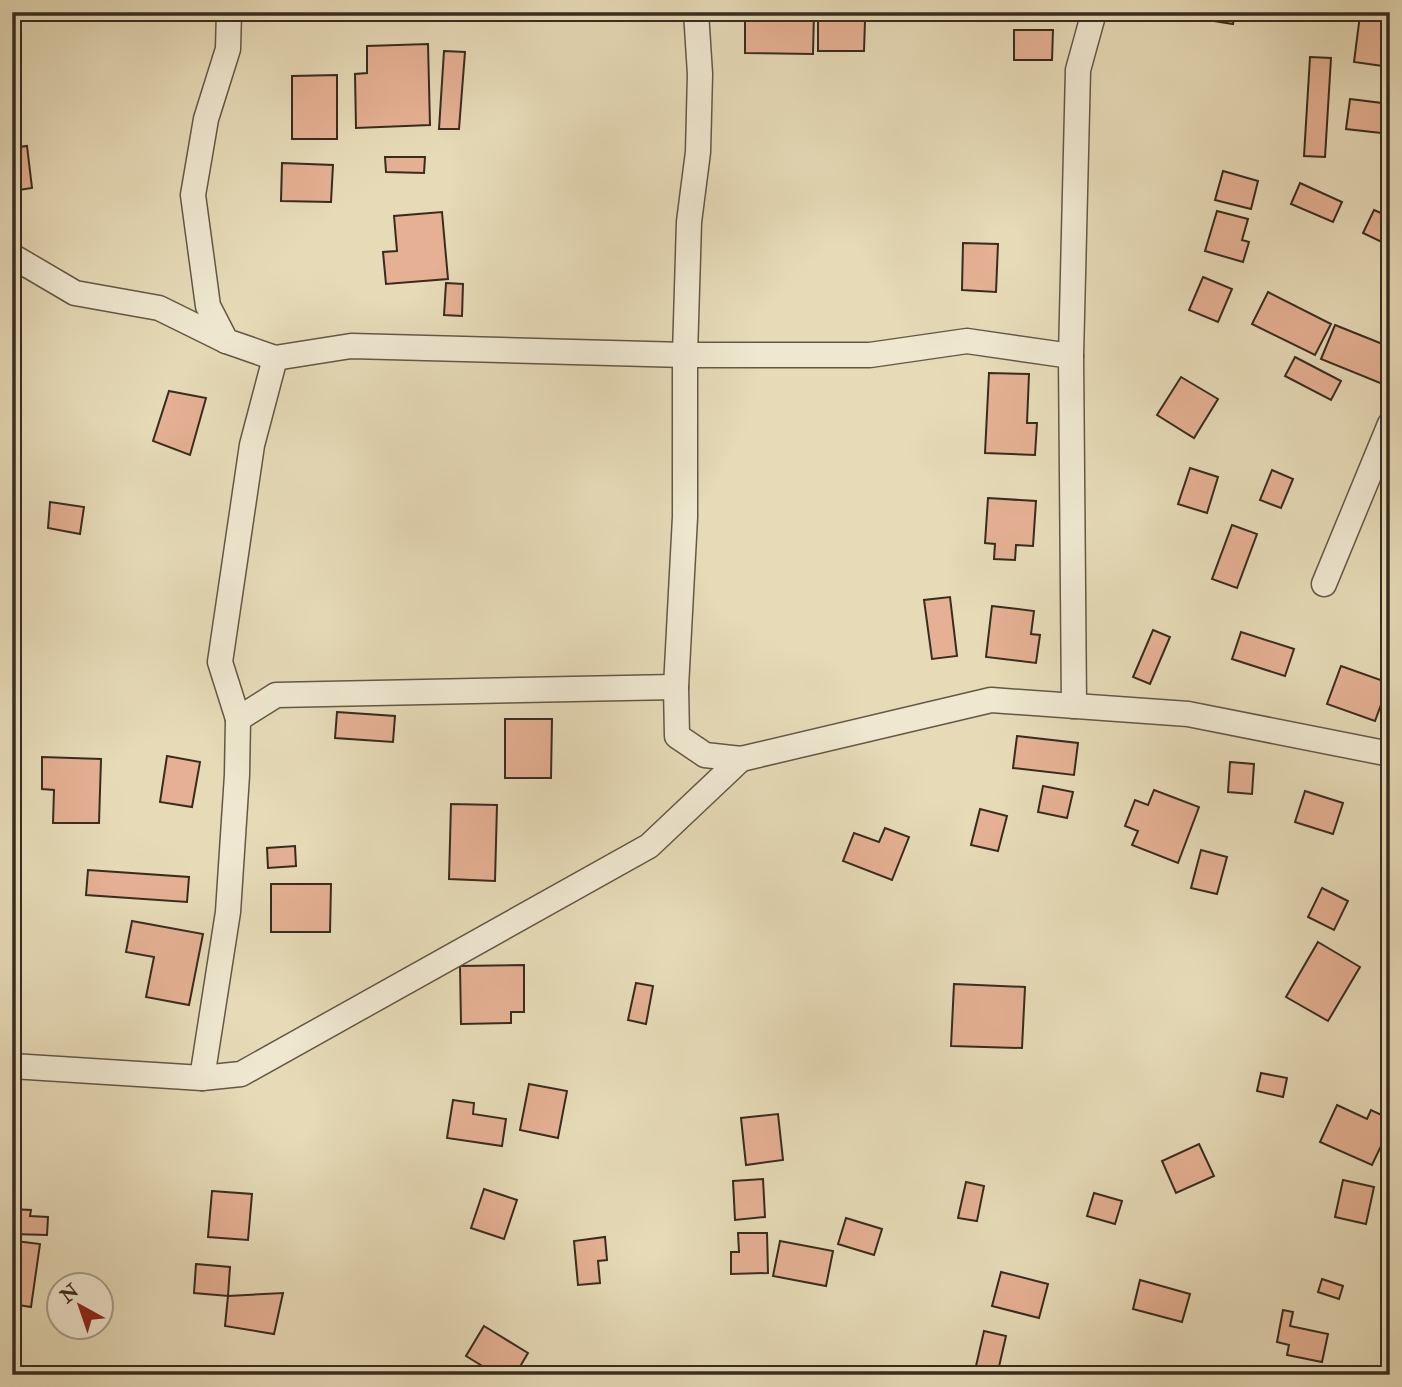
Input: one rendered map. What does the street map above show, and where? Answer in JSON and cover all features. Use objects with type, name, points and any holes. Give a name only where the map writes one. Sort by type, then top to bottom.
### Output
[{"type":"street","points":[[226,341],[208,306],[192,195],[205,119],[228,49],[229,12]]},
{"type":"street","points":[[696,12],[700,74],[698,152],[689,222],[685,355],[685,517],[676,687],[677,736],[705,755],[741,759],[991,700],[1188,714],[1390,754]]},
{"type":"street","points":[[1074,706],[1071,356],[1078,70],[1094,12]]},
{"type":"street","points":[[12,256],[75,293],[159,309],[226,341],[275,358],[351,346],[685,355],[870,355],[967,341],[1071,356]]},
{"type":"street","points":[[202,1078],[228,912],[237,775],[238,719],[220,662],[252,445],[275,358]]},
{"type":"street","points":[[1324,584],[1390,424]]},
{"type":"street","points":[[238,719],[276,695],[676,687]]},
{"type":"street","points":[[12,1066],[202,1078],[241,1074],[649,846],[741,759]]},
{"type":"building","points":[[745,12],[814,12],[813,54],[745,53]]},
{"type":"building","points":[[1176,12],[1235,12],[1233,24],[1176,15]]},
{"type":"building","points":[[1360,15],[1390,18],[1390,67],[1354,62]]},
{"type":"building","points":[[818,20],[865,21],[864,51],[818,51]]},
{"type":"building","points":[[1014,30],[1053,30],[1052,60],[1014,60]]},
{"type":"building","points":[[428,44],[430,125],[356,128],[355,74],[367,73],[367,46]]},
{"type":"building","points":[[444,51],[465,52],[459,129],[439,129]]},
{"type":"building","points":[[1310,57],[1331,58],[1325,157],[1304,156]]},
{"type":"building","points":[[337,75],[337,139],[292,139],[292,76]]},
{"type":"building","points":[[1350,99],[1390,104],[1390,134],[1346,129]]},
{"type":"building","points":[[27,146],[32,188],[12,191],[12,148]]},
{"type":"building","points":[[385,157],[425,157],[424,173],[386,172]]},
{"type":"building","points":[[282,163],[333,165],[331,202],[281,201]]},
{"type":"building","points":[[1223,171],[1258,181],[1251,209],[1215,200]]},
{"type":"building","points":[[1300,183],[1342,202],[1333,222],[1291,204]]},
{"type":"building","points":[[1374,210],[1390,217],[1390,246],[1363,233]]},
{"type":"building","points":[[1217,211],[1248,219],[1242,240],[1249,242],[1243,262],[1205,251]]},
{"type":"building","points":[[442,212],[448,279],[386,284],[383,252],[397,251],[394,216]]},
{"type":"building","points":[[963,243],[998,244],[996,292],[962,290]]},
{"type":"building","points":[[1203,277],[1232,289],[1218,322],[1189,310]]},
{"type":"building","points":[[446,283],[463,284],[462,316],[444,315]]},
{"type":"building","points":[[1268,292],[1331,324],[1315,355],[1252,324]]},
{"type":"building","points":[[1335,325],[1390,347],[1390,374],[1385,385],[1321,359]]},
{"type":"building","points":[[1295,357],[1341,381],[1331,400],[1285,376]]},
{"type":"building","points":[[989,373],[1029,374],[1027,423],[1037,423],[1035,455],[985,453]]},
{"type":"building","points":[[1181,377],[1218,399],[1194,438],[1157,415]]},
{"type":"building","points":[[169,391],[206,398],[190,455],[153,441]]},
{"type":"building","points":[[1190,468],[1218,477],[1207,513],[1178,504]]},
{"type":"building","points":[[1272,470],[1293,479],[1281,508],[1260,500]]},
{"type":"building","points":[[988,498],[1036,501],[1033,546],[1016,545],[1015,560],[994,559],[995,544],[985,543]]},
{"type":"building","points":[[50,502],[84,507],[80,534],[48,528]]},
{"type":"building","points":[[1232,525],[1257,534],[1237,588],[1212,579]]},
{"type":"building","points":[[950,597],[957,656],[932,659],[924,600]]},
{"type":"building","points":[[992,606],[1034,611],[1031,634],[1040,635],[1036,663],[986,657]]},
{"type":"building","points":[[1153,630],[1170,637],[1150,684],[1133,677]]},
{"type":"building","points":[[1241,632],[1294,649],[1285,676],[1232,659]]},
{"type":"building","points":[[1341,666],[1389,683],[1375,721],[1327,704]]},
{"type":"building","points":[[337,712],[395,716],[393,742],[335,738]]},
{"type":"building","points":[[505,719],[552,719],[551,778],[505,778]]},
{"type":"building","points":[[1017,736],[1078,743],[1074,775],[1013,768]]},
{"type":"building","points":[[167,756],[200,762],[192,807],[160,802]]},
{"type":"building","points":[[42,757],[101,759],[99,823],[53,823],[54,790],[42,789]]},
{"type":"building","points":[[1230,762],[1254,764],[1252,794],[1228,792]]},
{"type":"building","points":[[1043,786],[1073,792],[1067,818],[1038,812]]},
{"type":"building","points":[[1154,790],[1199,807],[1178,863],[1132,845],[1138,831],[1125,826],[1135,800],[1148,805]]},
{"type":"building","points":[[1305,791],[1343,803],[1333,834],[1295,822]]},
{"type":"building","points":[[451,804],[497,805],[495,881],[449,879]]},
{"type":"building","points":[[980,809],[1007,816],[998,851],[971,845]]},
{"type":"building","points":[[885,828],[909,837],[892,880],[843,861],[854,833],[879,842]]},
{"type":"building","points":[[295,846],[296,866],[268,868],[267,848]]},
{"type":"building","points":[[1201,850],[1227,857],[1217,894],[1191,888]]},
{"type":"building","points":[[88,870],[189,877],[187,902],[86,895]]},
{"type":"building","points":[[271,884],[331,884],[330,932],[271,932]]},
{"type":"building","points":[[1322,888],[1348,901],[1334,930],[1308,917]]},
{"type":"building","points":[[132,921],[203,934],[189,1005],[146,997],[154,957],[126,952]]},
{"type":"building","points":[[1318,942],[1360,967],[1328,1021],[1286,997]]},
{"type":"building","points":[[524,965],[524,1012],[511,1012],[511,1023],[461,1024],[460,966]]},
{"type":"building","points":[[636,983],[653,986],[646,1024],[628,1020]]},
{"type":"building","points":[[954,984],[1025,987],[1022,1048],[951,1046]]},
{"type":"building","points":[[1261,1073],[1287,1078],[1283,1097],[1257,1091]]},
{"type":"building","points":[[529,1084],[567,1091],[558,1138],[520,1130]]},
{"type":"building","points":[[453,1100],[474,1103],[473,1114],[506,1119],[502,1146],[447,1138]]},
{"type":"building","points":[[1337,1105],[1367,1119],[1371,1110],[1390,1119],[1390,1127],[1372,1165],[1320,1142]]},
{"type":"building","points":[[778,1114],[783,1160],[746,1165],[741,1118]]},
{"type":"building","points":[[1199,1144],[1214,1176],[1176,1193],[1162,1161]]},
{"type":"building","points":[[763,1179],[765,1217],[735,1220],[733,1181]]},
{"type":"building","points":[[1343,1180],[1374,1187],[1366,1224],[1335,1217]]},
{"type":"building","points":[[966,1182],[984,1186],[977,1221],[958,1218]]},
{"type":"building","points":[[484,1189],[517,1200],[504,1239],[471,1228]]},
{"type":"building","points":[[212,1191],[252,1194],[248,1240],[208,1237]]},
{"type":"building","points":[[1094,1193],[1122,1201],[1115,1224],[1087,1216]]},
{"type":"building","points":[[12,1209],[31,1210],[30,1216],[48,1217],[47,1235],[12,1234]]},
{"type":"building","points":[[846,1218],[882,1229],[874,1255],[838,1244]]},
{"type":"building","points":[[738,1233],[767,1233],[768,1273],[731,1274],[731,1252],[739,1252]]},
{"type":"building","points":[[605,1237],[607,1260],[598,1261],[600,1283],[578,1285],[574,1241]]},
{"type":"building","points":[[16,1241],[40,1244],[31,1307],[12,1304],[12,1268]]},
{"type":"building","points":[[780,1241],[833,1251],[826,1286],[773,1276]]},
{"type":"building","points":[[196,1264],[230,1267],[228,1296],[194,1293]]},
{"type":"building","points":[[1001,1272],[1048,1284],[1039,1318],[992,1306]]},
{"type":"building","points":[[1322,1279],[1343,1286],[1339,1299],[1318,1292]]},
{"type":"building","points":[[1140,1280],[1190,1294],[1182,1322],[1133,1309]]},
{"type":"building","points":[[283,1293],[274,1334],[225,1326],[228,1296]]},
{"type":"building","points":[[1283,1310],[1293,1312],[1290,1326],[1328,1334],[1322,1362],[1287,1355],[1289,1345],[1277,1342]]},
{"type":"building","points":[[484,1326],[528,1353],[515,1375],[497,1375],[466,1356]]},
{"type":"building","points":[[984,1331],[1006,1336],[998,1371],[976,1366]]},
{"type":"building","points":[[1308,1368],[1331,1372],[1331,1375],[1307,1375]]}]
